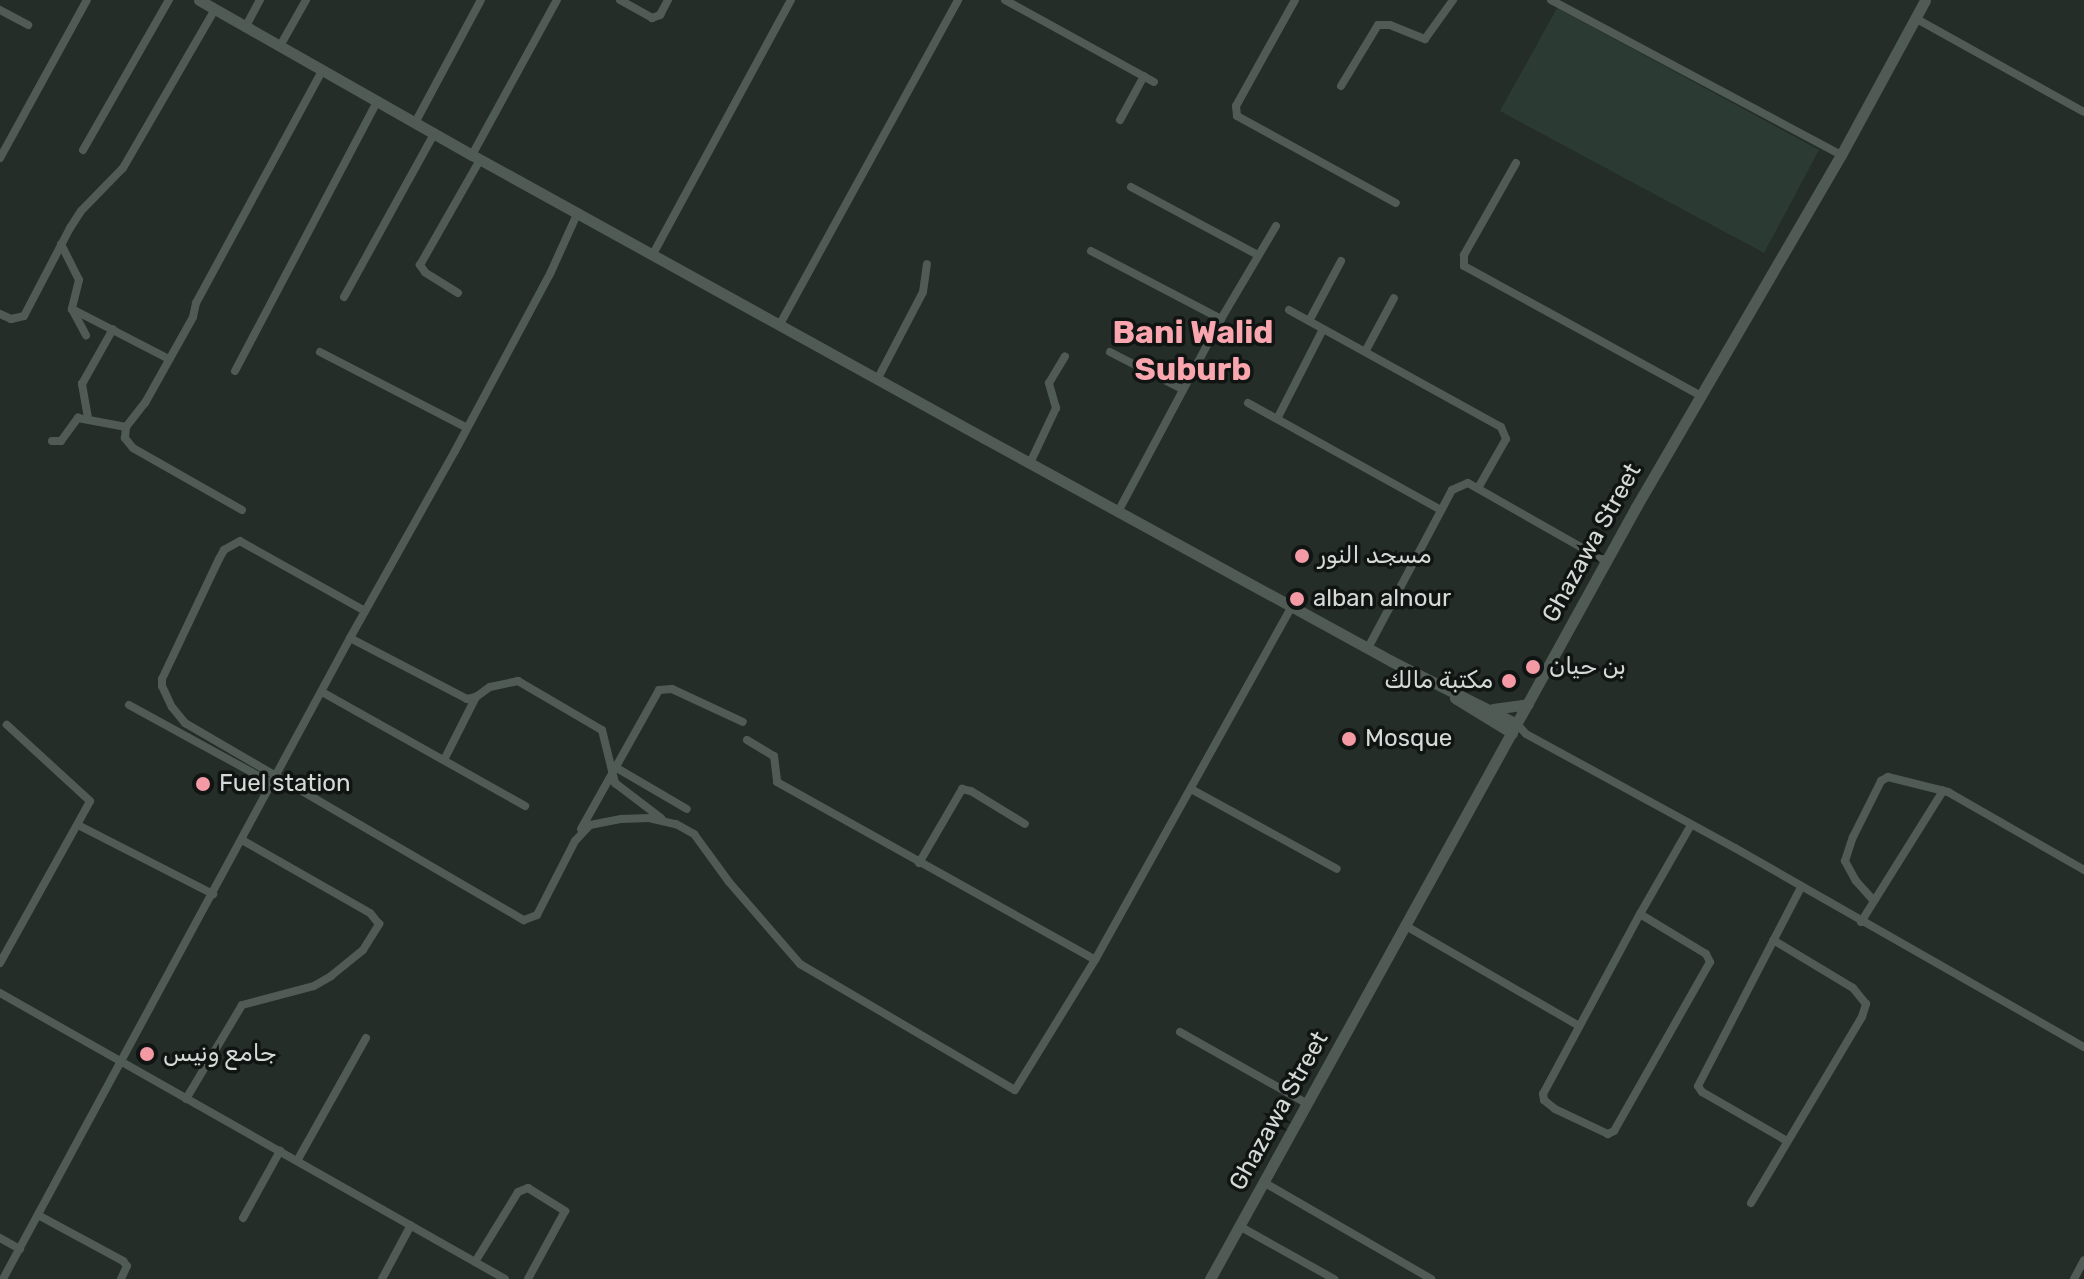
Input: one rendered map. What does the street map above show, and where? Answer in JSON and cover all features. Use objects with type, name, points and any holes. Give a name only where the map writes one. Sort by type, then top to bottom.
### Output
[{"type":"main road","name":"Ghazawa Street","points":[[1210,1279],[1607,562],[1841,155],[1925,0]]},
{"type":"main road","points":[[202,1],[476,158],[1514,729]]},
{"type":"main road","points":[[1489,714],[1528,704]]},
{"type":"main road","points":[[1489,714],[1504,747]]},
{"type":"street","points":[[0,158],[87,0]]},
{"type":"street","points":[[83,150],[169,0]]},
{"type":"street","points":[[246,26],[260,0]]},
{"type":"street","points":[[280,46],[306,0]]},
{"type":"street","points":[[416,121],[481,0]]},
{"type":"street","points":[[458,293],[425,272],[420,265],[557,0]]},
{"type":"street","points":[[620,0],[652,18],[660,15],[668,0]]},
{"type":"street","points":[[653,254],[791,0]]},
{"type":"street","points":[[780,324],[958,0]]},
{"type":"street","points":[[1005,0],[1154,82]]},
{"type":"street","points":[[1295,0],[1236,106],[1237,116],[1396,203]]},
{"type":"street","points":[[1341,86],[1378,25],[1390,25],[1425,39],[1453,0]]},
{"type":"street","points":[[1551,0],[1841,155]]},
{"type":"street","points":[[0,314],[18,320],[24,316],[81,211],[123,168],[215,9]]},
{"type":"street","points":[[0,10],[28,25]]},
{"type":"street","points":[[1915,18],[2084,112]]},
{"type":"street","points":[[242,510],[133,448],[125,438],[126,427],[145,403],[323,69]]},
{"type":"street","points":[[1120,120],[1144,76]]},
{"type":"street","points":[[235,371],[378,100]]},
{"type":"street","points":[[344,297],[435,132]]},
{"type":"street","points":[[1516,163],[1464,255],[1464,266],[1701,396]]},
{"type":"street","points":[[1131,187],[1258,255]]},
{"type":"street","points":[[3,1279],[550,274],[578,212]]},
{"type":"street","points":[[1119,510],[1182,389],[1276,226]]},
{"type":"street","points":[[61,244],[79,280],[72,309],[86,335]]},
{"type":"street","points":[[1091,251],[1221,319]]},
{"type":"street","points":[[1309,321],[1341,261]]},
{"type":"street","points":[[878,378],[923,292],[927,264]]},
{"type":"street","points":[[1365,352],[1394,298]]},
{"type":"street","points":[[72,309],[169,359]]},
{"type":"street","points":[[1289,310],[1501,427],[1506,439],[1478,488]]},
{"type":"street","points":[[88,418],[82,384],[113,329]]},
{"type":"street","points":[[1277,419],[1323,329]]},
{"type":"street","points":[[320,352],[467,428]]},
{"type":"street","points":[[1110,352],[1182,389]]},
{"type":"street","points":[[1030,463],[1056,408],[1049,383],[1065,356]]},
{"type":"street","points":[[1248,403],[1441,510]]},
{"type":"street","points":[[52,441],[61,441],[78,418],[126,427]]},
{"type":"street","points":[[1368,648],[1452,490],[1468,483],[1607,562]]},
{"type":"street","points":[[275,781],[185,723],[172,707],[162,686],[162,679],[219,559],[224,550],[240,541],[365,611]]},
{"type":"street","points":[[350,638],[467,699],[490,687],[518,681],[592,723],[607,742],[613,771],[622,790],[665,821],[694,834],[729,882],[800,964],[1008,1088],[1019,1088],[1095,960],[1292,606]]},
{"type":"street","points":[[129,705],[275,781],[524,920],[537,915],[659,690],[672,689],[743,722]]},
{"type":"street","points":[[322,692],[525,806]]},
{"type":"street","points":[[444,760],[476,697]]},
{"type":"street","points":[[0,963],[90,801],[7,725]]},
{"type":"street","points":[[1514,729],[2084,1047]]},
{"type":"street","points":[[747,740],[774,756],[777,782],[1095,960]]},
{"type":"street","points":[[613,771],[687,809]]},
{"type":"street","points":[[1874,901],[1856,881],[1845,861],[1853,837],[1881,781],[1888,777],[1943,791],[2084,870]]},
{"type":"street","points":[[919,863],[962,789],[971,791],[1025,824]]},
{"type":"street","points":[[1191,789],[1337,869]]},
{"type":"street","points":[[1861,922],[1943,791]]},
{"type":"street","points":[[575,841],[590,825],[601,822],[649,818],[665,821]]},
{"type":"street","points":[[78,825],[213,894]]},
{"type":"street","points":[[1640,914],[1706,954],[1710,962],[1611,1134],[1555,1109],[1544,1100],[1545,1088],[1640,914],[1691,825]]},
{"type":"street","points":[[186,1099],[242,1005],[322,981],[363,950],[379,924],[370,913],[242,840]]},
{"type":"street","points":[[1787,1141],[1702,1092],[1698,1086],[1801,887]]},
{"type":"street","points":[[1406,926],[1579,1026]]},
{"type":"street","points":[[1751,1203],[1862,1017],[1866,1004],[1853,988],[1773,940]]},
{"type":"street","points":[[0,993],[502,1278]]},
{"type":"street","points":[[1180,1032],[1308,1104]]},
{"type":"street","points":[[297,1161],[366,1038]]},
{"type":"street","points":[[243,1218],[280,1151]]},
{"type":"street","points":[[1265,1183],[1431,1279]]},
{"type":"street","points":[[475,1262],[518,1192],[528,1188],[565,1211],[528,1279]]},
{"type":"street","points":[[38,1215],[123,1261],[127,1266],[121,1279]]},
{"type":"street","points":[[382,1279],[411,1225]]},
{"type":"street","points":[[1241,1227],[1334,1279]]},
{"type":"street","points":[[0,1238],[20,1249]]},
{"type":"street","points":[[2074,1279],[2084,1260]]},
{"type":"shaded area","points":[[1557,8],[1819,150],[1764,253],[1500,111]]},
{"type":"place","name":"مسجد النور","points":[[1302,556]]},
{"type":"place","name":"alban alnour","points":[[1297,599]]},
{"type":"place","name":"بن حيان","points":[[1533,667]]},
{"type":"place","name":"مكتبة مالك","points":[[1509,681]]},
{"type":"place","name":"Mosque","points":[[1349,739]]},
{"type":"place","name":"Fuel station","points":[[203,784]]},
{"type":"place","name":"جامع ونيس","points":[[147,1054]]},
{"type":"district","name":"Bani Walid Suburb","points":[[1193,352]]}]
